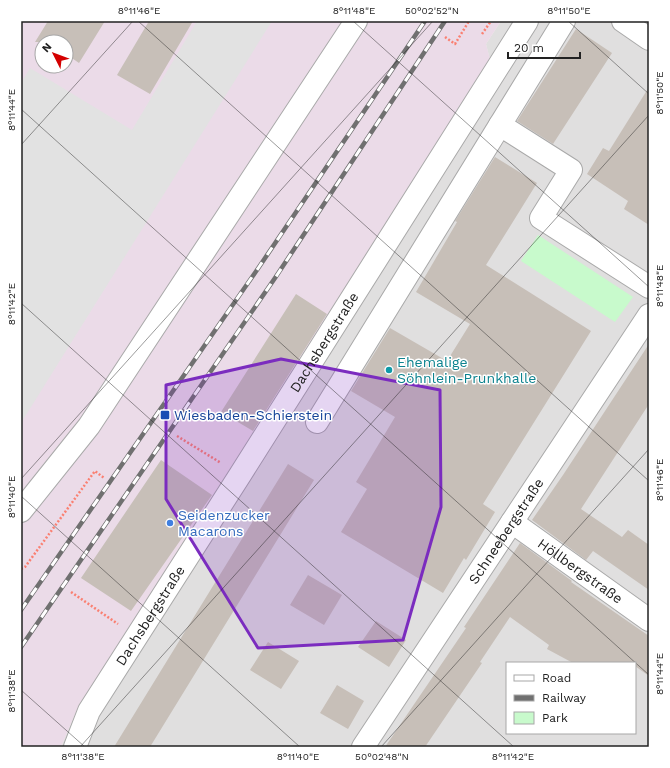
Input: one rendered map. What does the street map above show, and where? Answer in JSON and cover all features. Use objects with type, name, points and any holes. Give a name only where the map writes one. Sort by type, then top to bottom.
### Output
[{"type":"street","points":[[21,511],[89,426],[356,21]]},
{"type":"street","name":"Dachsbergstraße","points":[[75,747],[89,711],[527,21]]},
{"type":"street","points":[[317,422],[564,21]]},
{"type":"street","points":[[623,21],[649,39]]},
{"type":"street","points":[[500,125],[572,170],[541,218],[649,287]]},
{"type":"street","name":"Schneebergstraße","points":[[363,747],[649,315]]},
{"type":"street","name":"Höllbergstraße","points":[[512,522],[649,620]]},
{"type":"path","points":[[445,37],[455,44],[469,21]]},
{"type":"path","points":[[482,34],[491,21]]},
{"type":"path","points":[[177,436],[240,475]]},
{"type":"path","points":[[21,569],[25,567],[95,471],[104,478]]},
{"type":"path","points":[[71,592],[137,636]]},
{"type":"highlighted area","points":[[281,359],[440,390],[441,507],[403,640],[258,648],[166,499],[166,385]]},
{"type":"shaded area","points":[[21,21],[501,21],[486,44],[490,59],[248,448],[79,705],[61,747],[21,747]]},
{"type":"shaded area","points":[[197,21],[272,21],[21,423],[21,83],[30,68],[34,70],[34,74],[40,74],[132,130]]},
{"type":"shaded area","points":[[501,21],[649,21],[649,747],[61,747],[79,705],[248,448],[490,60],[486,44]]},
{"type":"green space","points":[[538,235],[633,297],[615,322],[521,261]]},
{"type":"building","points":[[48,21],[105,21],[79,63],[74,60],[74,34],[40,34]]},
{"type":"building","points":[[149,21],[193,21],[150,94],[117,75]]},
{"type":"building","points":[[576,29],[612,53],[553,144],[517,121]]},
{"type":"building","points":[[649,87],[649,225],[624,209],[628,201],[587,174],[603,148],[609,151]]},
{"type":"building","points":[[495,157],[537,183],[486,265],[591,331],[483,504],[495,512],[466,560],[464,558],[443,593],[341,532],[367,489],[356,482],[395,417],[351,391],[390,328],[447,361],[470,324],[416,292],[457,222],[455,221]]},
{"type":"building","points":[[296,294],[327,314],[253,431],[221,412]]},
{"type":"building","points":[[649,344],[649,404],[581,509],[622,537],[628,530],[649,545],[649,590],[593,551],[586,560],[532,520]]},
{"type":"building","points":[[161,460],[212,495],[131,611],[81,578]]},
{"type":"building","points":[[288,464],[314,480],[150,747],[114,747]]},
{"type":"building","points":[[520,543],[572,581],[571,582],[649,636],[649,676],[636,667],[636,662],[571,662],[547,649],[549,645],[510,617],[480,662],[482,663],[425,747],[385,747],[466,628],[464,627]]},
{"type":"building","points":[[308,575],[342,595],[324,625],[290,605]]},
{"type":"building","points":[[376,621],[406,640],[389,667],[358,647]]},
{"type":"building","points":[[268,642],[299,661],[281,689],[250,670]]},
{"type":"building","points":[[337,685],[364,701],[348,729],[320,713]]},
{"type":"railway","points":[[21,610],[259,267],[425,21]]},
{"type":"railway","points":[[21,647],[275,278],[445,21]]},
{"type":"place","name":"Ehemalige Söhnlein-Prunkhalle","points":[[389,370]]},
{"type":"place","name":"Wiesbaden-Schierstein","points":[[165,415]]},
{"type":"place","name":"Seidenzucker Macarons","points":[[170,523]]}]
